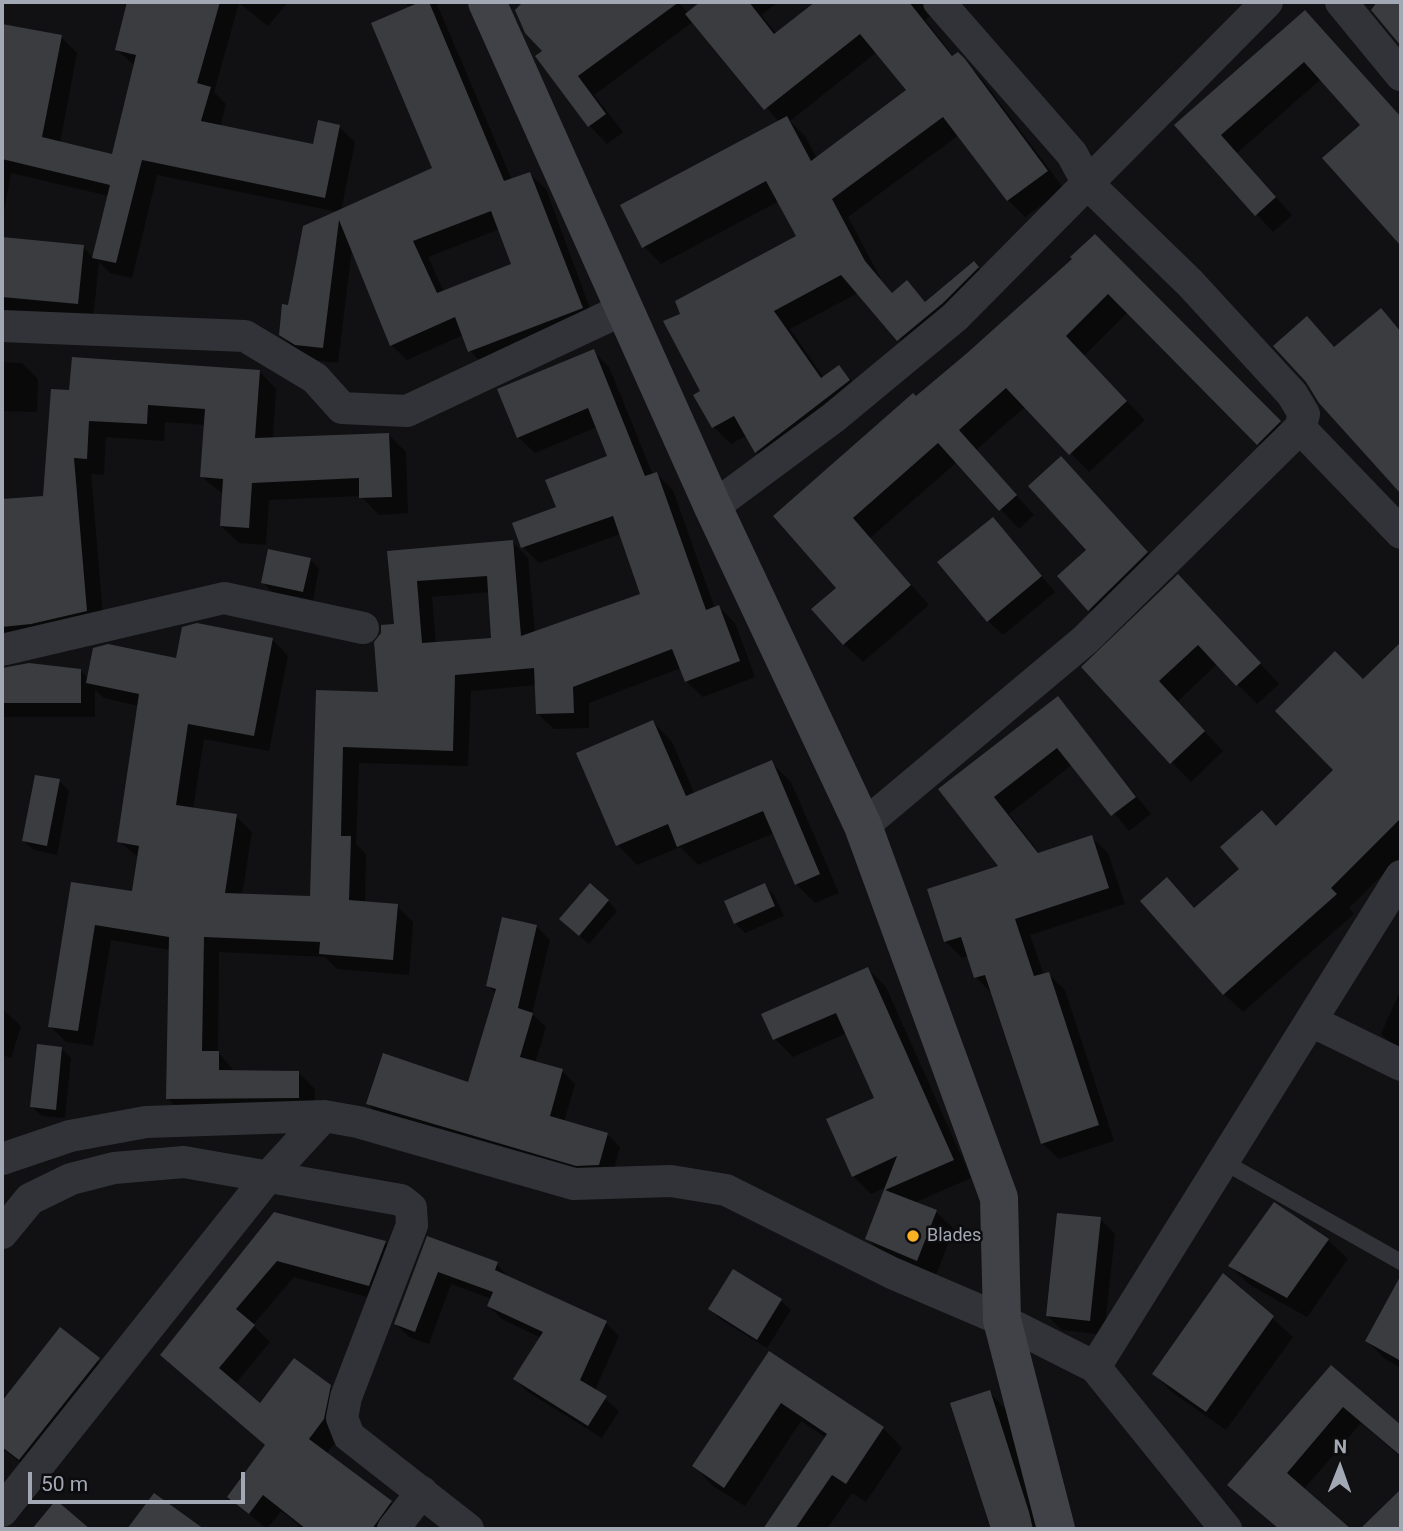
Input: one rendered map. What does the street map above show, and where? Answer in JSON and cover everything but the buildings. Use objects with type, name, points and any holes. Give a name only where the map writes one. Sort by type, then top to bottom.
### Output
[{"type":"street","points":[[487,2],[713,508],[863,827],[999,1198],[1002,1320],[1056,1529]]},
{"type":"street","points":[[863,827],[1084,640],[1300,428],[1304,414],[1292,394],[1190,283],[1088,184],[1072,154],[939,2]]},
{"type":"street","points":[[713,508],[833,418],[955,317],[1267,2]]},
{"type":"street","points":[[1340,2],[1401,75]]},
{"type":"street","points":[[2,326],[245,336],[315,378],[342,408],[407,411],[624,309]]},
{"type":"street","points":[[1300,428],[1401,533]]},
{"type":"street","points":[[2,650],[224,598],[363,628]]},
{"type":"street","points":[[1095,1367],[1401,876]]},
{"type":"street","points":[[1311,1021],[1401,1065]]},
{"type":"street","points":[[2,1511],[267,1178],[324,1116]]},
{"type":"street","points":[[2,1159],[70,1136],[146,1122],[324,1116],[358,1122],[573,1184],[671,1181],[726,1191],[892,1273],[1002,1320],[1095,1367],[1226,1529]]},
{"type":"street","points":[[2,1233],[30,1199],[71,1179],[114,1168],[184,1162],[401,1200],[411,1208],[412,1225],[346,1397],[342,1418],[349,1436],[468,1529]]},
{"type":"street","points":[[393,1529],[422,1492]]},
{"type":"lane","points":[[1224,1162],[1401,1262]]},
{"type":"place","name":"Blades","points":[[913,1236]]}]
